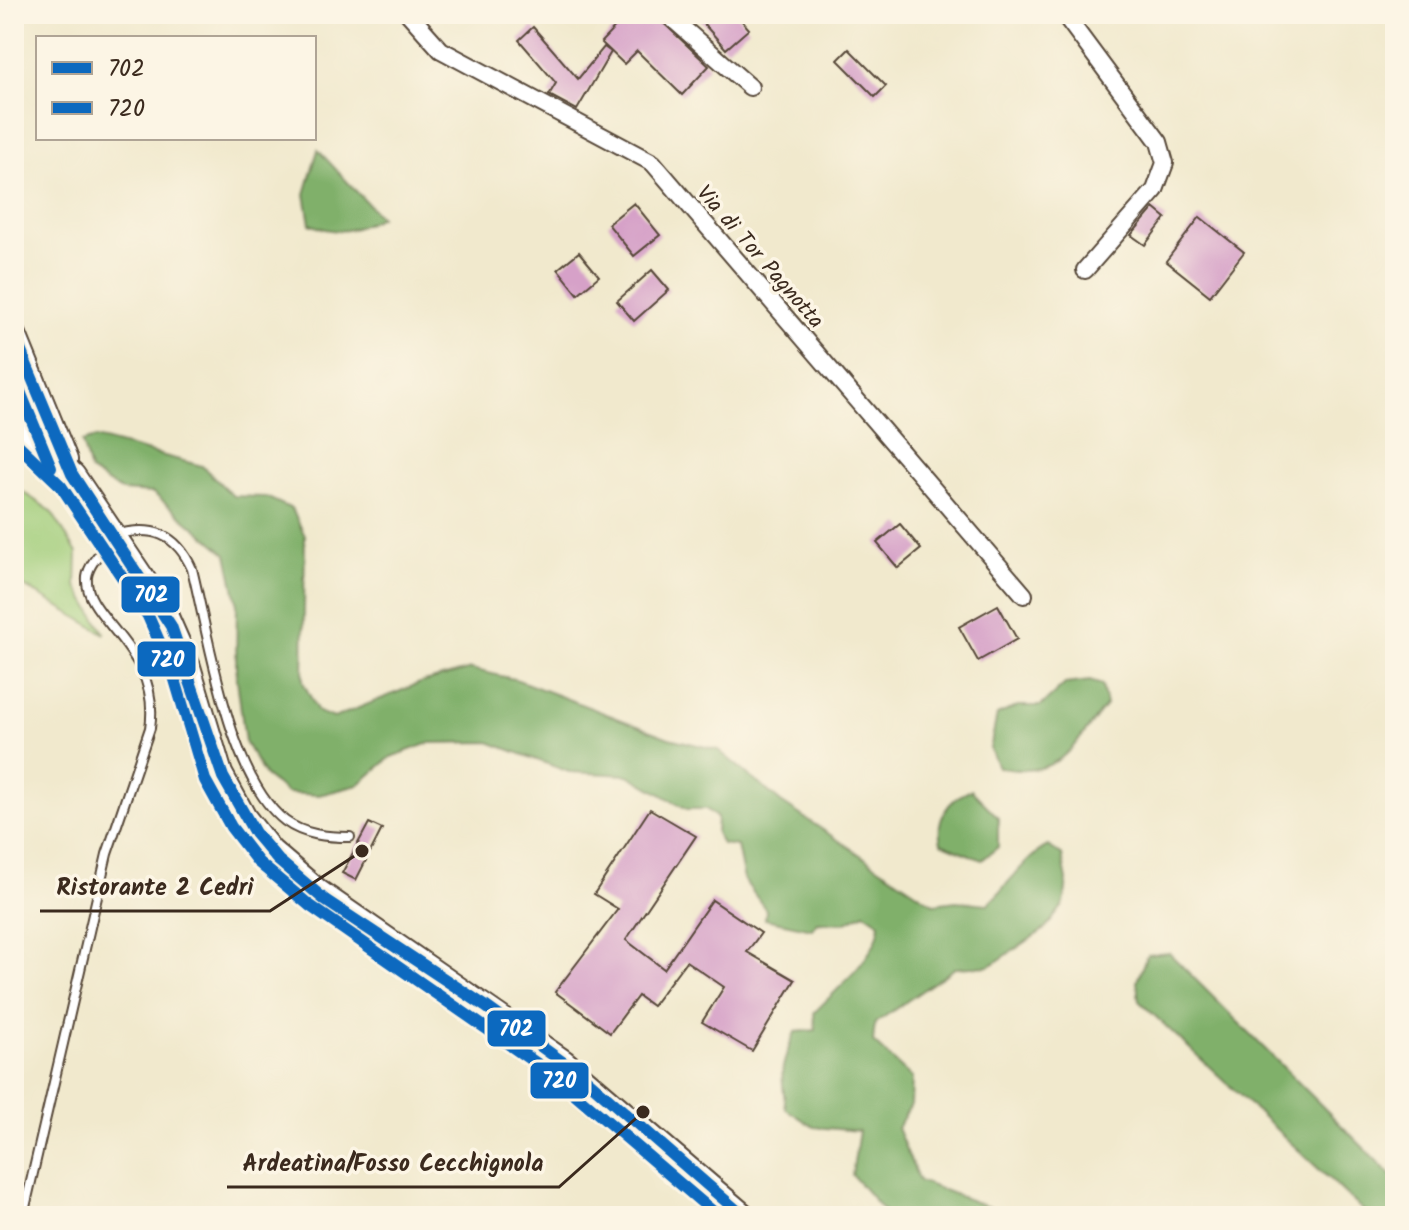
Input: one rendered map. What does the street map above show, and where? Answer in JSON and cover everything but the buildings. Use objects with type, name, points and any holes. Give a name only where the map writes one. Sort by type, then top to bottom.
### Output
[{"type":"main road","points":[[14,335],[73,476]]},
{"type":"main road","points":[[14,419],[73,476],[115,535],[177,638],[214,760],[228,790],[270,851],[318,892],[563,1062],[743,1216]]},
{"type":"street","name":"Via di Tor Pagnotta","points":[[409,14],[441,50],[653,163],[1024,595]]},
{"type":"street","points":[[667,14],[750,87]]},
{"type":"street","points":[[1064,14],[1159,142],[1165,163],[1155,190],[1085,270]]},
{"type":"lane","points":[[23,1216],[107,854],[150,728],[153,708],[145,673],[88,589],[89,570],[115,535],[149,529],[164,533],[186,554],[231,729],[252,775],[283,820],[318,835],[350,837]]},
{"type":"green space","points":[[318,150],[380,217],[362,226],[338,231],[310,224],[305,194]]},
{"type":"green space","points":[[96,438],[202,466],[233,496],[266,497],[292,509],[305,536],[303,682],[318,712],[334,718],[420,683],[471,669],[518,680],[669,738],[718,750],[781,802],[934,904],[956,901],[988,904],[1039,851],[1048,846],[1062,855],[1067,880],[1064,904],[1045,929],[990,966],[955,968],[875,1023],[873,1042],[912,1078],[911,1105],[897,1128],[919,1181],[1012,1216],[887,1215],[852,1175],[859,1131],[814,1127],[786,1109],[783,1069],[795,1032],[816,1030],[814,1013],[864,960],[872,948],[880,923],[865,913],[844,923],[817,922],[812,929],[765,919],[766,910],[744,880],[737,846],[722,844],[716,833],[717,818],[706,809],[687,809],[628,775],[569,772],[489,742],[429,743],[391,757],[358,785],[319,795],[287,793],[265,776],[245,742],[236,671],[237,601],[227,554],[153,493],[121,491],[90,471],[82,442]]},
{"type":"green space","points":[[14,486],[51,511],[77,553],[76,585],[105,634],[14,580]]},
{"type":"green space","points":[[1090,681],[1102,685],[1106,705],[1073,747],[1050,765],[1036,769],[998,767],[990,749],[997,715],[1018,706],[1041,706],[1065,684]]},
{"type":"green space","points":[[971,790],[998,817],[998,847],[982,860],[941,843],[940,826],[945,811],[956,799]]},
{"type":"green space","points":[[1169,953],[1395,1179],[1395,1216],[1369,1216],[1139,1001],[1137,981],[1147,955]]},
{"type":"transit line","name":"702","points":[[14,335],[72,474],[171,626],[223,777],[255,833],[278,860],[325,900],[485,1006],[586,1079],[743,1216]]},
{"type":"transit line","name":"720","points":[[14,377],[51,467]]},
{"type":"transit line","name":"720","points":[[14,441],[61,486],[148,616],[173,673],[205,780],[231,827],[258,862],[309,905],[553,1075],[718,1216]]},
{"type":"place","name":"Ristorante 2 Cedri","points":[[362,851]]},
{"type":"place","name":"Ardeatina/Fosso Cecchignola","points":[[643,1112]]}]
